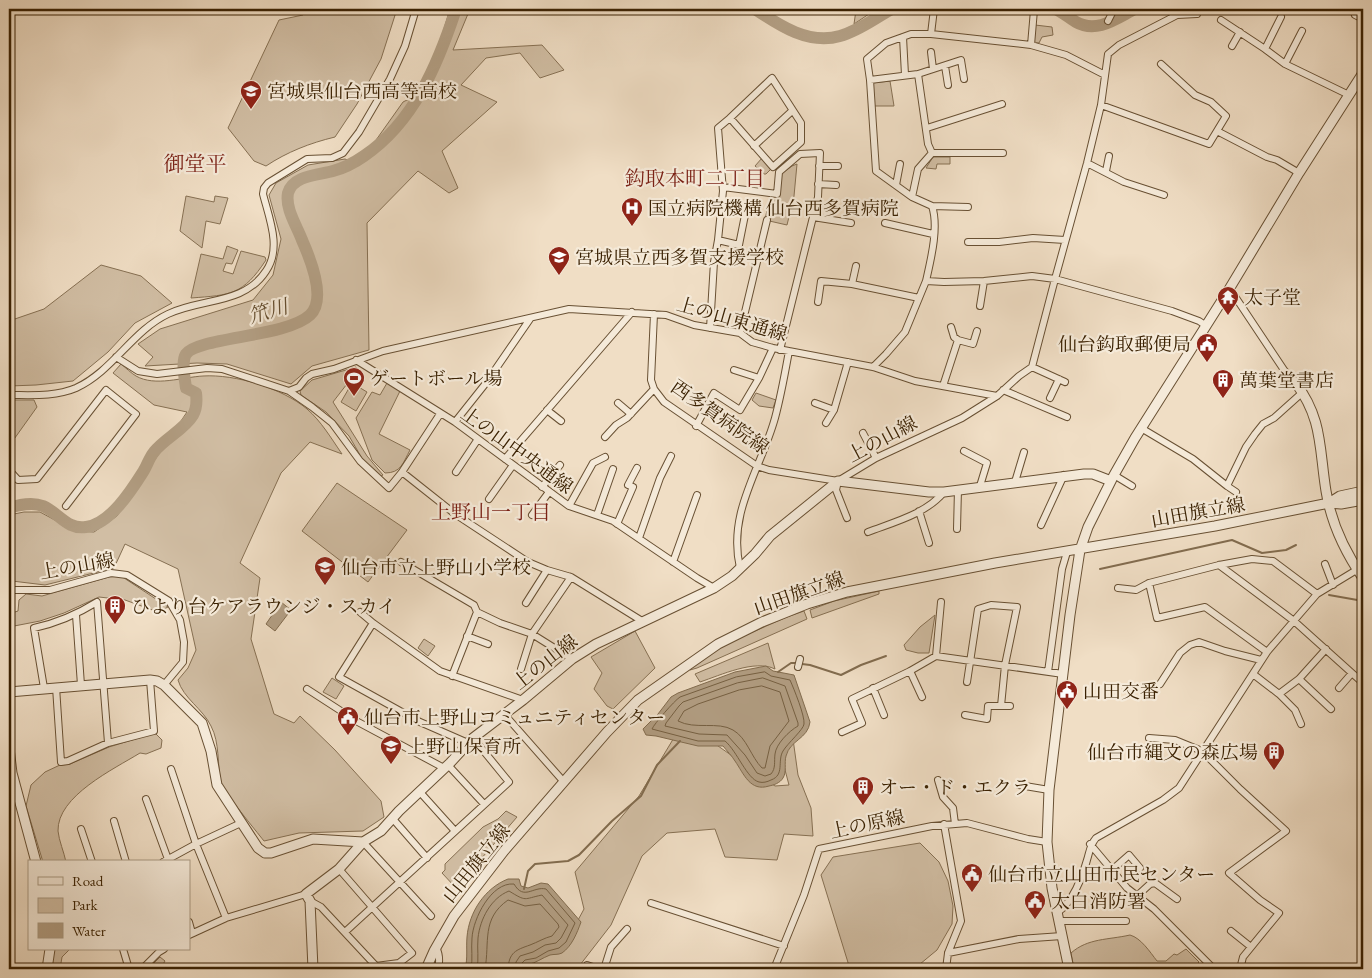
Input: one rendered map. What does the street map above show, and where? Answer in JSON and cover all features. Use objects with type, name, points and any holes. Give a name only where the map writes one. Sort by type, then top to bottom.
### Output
[{"type":"street","points":[[9,395],[39,396],[76,388],[103,370],[144,329],[169,313],[235,296],[250,289],[260,280],[268,269],[273,257],[274,242],[263,194],[264,188],[268,183],[307,159],[332,158],[343,153],[359,132],[390,80],[405,46],[416,9]]},
{"type":"street","points":[[820,9],[834,9]]},
{"type":"street","points":[[931,34],[934,9]]},
{"type":"street","points":[[1017,9],[1034,10],[1031,45]]},
{"type":"street","points":[[1108,21],[1114,9]]},
{"type":"street","points":[[1050,398],[1062,381],[1032,368],[1087,163],[1101,105],[1108,54],[1119,45],[1177,16],[1198,14]]},
{"type":"street","points":[[1355,15],[1363,19]]},
{"type":"street","points":[[1265,49],[1281,17]]},
{"type":"street","points":[[1221,20],[1285,64],[1349,95]]},
{"type":"street","points":[[1232,46],[1240,32]]},
{"type":"street","points":[[1285,64],[1302,32]]},
{"type":"street","points":[[968,207],[932,206],[912,197],[876,171],[867,59],[886,42],[911,34],[931,34],[1031,45],[1066,55],[1105,75]]},
{"type":"street","points":[[903,37],[905,75]]},
{"type":"street","points":[[931,52],[934,69]]},
{"type":"street","points":[[870,80],[918,74],[961,60],[964,79]]},
{"type":"street","points":[[1101,105],[1209,144],[1226,116],[1211,102],[1195,95],[1161,64]]},
{"type":"street","points":[[945,66],[948,85]]},
{"type":"street","points":[[1069,969],[1052,888],[1047,842],[1049,790],[1080,550],[1088,527],[1112,478],[1141,428],[1363,73]]},
{"type":"street","points":[[918,74],[928,144],[932,153]]},
{"type":"street","points":[[710,328],[714,262],[723,187],[718,128],[772,78],[801,123],[801,142],[773,167],[730,118]]},
{"type":"street","points":[[927,128],[1002,104]]},
{"type":"street","points":[[754,146],[792,110]]},
{"type":"street","points":[[1217,131],[1267,158],[1277,160],[1299,173]]},
{"type":"street","points":[[696,426],[714,393],[740,410],[777,349],[818,197],[820,153],[800,154],[779,172],[777,194],[723,187]]},
{"type":"street","points":[[912,197],[918,168],[932,153],[1003,153]]},
{"type":"street","points":[[1106,171],[1109,156]]},
{"type":"street","points":[[1087,163],[1106,171],[1124,182],[1164,195]]},
{"type":"street","points":[[896,185],[900,164]]},
{"type":"street","points":[[819,166],[838,166]]},
{"type":"street","points":[[818,184],[836,185]]},
{"type":"street","points":[[718,240],[739,245],[746,210],[722,206]]},
{"type":"street","points":[[873,366],[905,332],[926,281],[934,234],[935,215],[932,206]]},
{"type":"street","points":[[813,217],[851,223]]},
{"type":"street","points":[[740,333],[767,220]]},
{"type":"street","points":[[885,223],[934,234]]},
{"type":"street","points":[[968,242],[999,242],[1033,238],[1065,240]]},
{"type":"street","points":[[852,284],[856,266]]},
{"type":"street","points":[[926,281],[984,281],[1032,276],[1055,279],[1172,311],[1206,325]]},
{"type":"street","points":[[818,302],[821,281],[852,284],[919,298]]},
{"type":"street","points":[[980,306],[984,281]]},
{"type":"street","points":[[1228,291],[1236,298],[1284,370],[1302,392],[1312,410],[1318,429],[1329,503],[1338,534],[1360,568],[1363,578]]},
{"type":"street","name":"上の山東通線","points":[[289,391],[298,387],[312,374],[382,351],[569,309],[666,315],[694,325],[740,333],[752,342],[777,349],[873,366],[914,380],[997,396]]},
{"type":"street","points":[[505,459],[632,312]]},
{"type":"street","name":"西多賀病院線","points":[[654,314],[651,380],[654,389],[664,402],[696,426],[757,466],[769,470],[838,481],[929,492],[944,492],[1064,475],[1093,474],[1112,478]]},
{"type":"street","points":[[455,422],[486,383],[530,319]]},
{"type":"street","points":[[951,327],[954,337],[973,344],[977,331]]},
{"type":"street","points":[[943,386],[958,340]]},
{"type":"street","points":[[740,568],[736,538],[739,517],[775,420],[789,351]]},
{"type":"street","points":[[116,356],[138,371],[157,374],[175,371],[222,369],[289,391],[332,424],[360,461],[388,488],[402,472],[440,414]]},
{"type":"street","name":"上の山中央通線","points":[[356,360],[455,422],[569,506],[618,524],[714,588]]},
{"type":"street","points":[[826,423],[834,410],[848,362]]},
{"type":"street","name":"上の山線","points":[[308,898],[339,869],[363,842],[381,831],[470,740],[523,700],[572,659],[596,644],[642,621],[714,588],[732,576],[755,554],[770,536],[838,481],[876,458],[962,418],[997,396],[1032,368]]},
{"type":"street","points":[[734,370],[759,378]]},
{"type":"street","points":[[605,437],[616,425],[631,414],[654,389]]},
{"type":"street","points":[[9,463],[10,471],[18,480],[37,479],[106,390],[136,414],[66,506]]},
{"type":"street","points":[[1003,390],[1067,417]]},
{"type":"street","points":[[1227,486],[1246,446],[1255,434],[1263,424],[1274,418],[1302,392]]},
{"type":"street","points":[[618,403],[631,414]]},
{"type":"street","points":[[815,403],[834,410]]},
{"type":"street","points":[[547,410],[561,421]]},
{"type":"street","points":[[1141,428],[1193,459],[1236,492]]},
{"type":"street","points":[[863,433],[876,458]]},
{"type":"street","points":[[456,472],[478,439]]},
{"type":"street","points":[[964,451],[987,463],[980,486]]},
{"type":"street","points":[[1015,482],[1024,452]]},
{"type":"street","points":[[639,538],[660,478],[671,456]]},
{"type":"street","points":[[569,506],[593,463],[605,457]]},
{"type":"street","points":[[542,487],[560,465]]},
{"type":"street","points":[[489,499],[513,466]]},
{"type":"street","points":[[618,524],[633,487],[628,485],[636,468]]},
{"type":"street","points":[[597,515],[613,469]]},
{"type":"street","points":[[402,472],[455,514],[528,562],[546,570],[571,577],[642,621]]},
{"type":"street","points":[[1041,525],[1064,475]]},
{"type":"street","points":[[1112,478],[1132,486]]},
{"type":"street","points":[[838,481],[836,490],[847,518]]},
{"type":"street","points":[[957,529],[958,489]]},
{"type":"street","name":"山田旗立線","points":[[1329,503],[1340,496],[1363,491]]},
{"type":"street","points":[[532,514],[549,492]]},
{"type":"street","points":[[868,532],[910,516],[937,500],[944,492]]},
{"type":"street","points":[[673,562],[697,495]]},
{"type":"street","name":"山田旗立線","points":[[426,969],[436,947],[465,901],[504,851],[606,732],[638,700],[718,644],[762,622],[847,592],[995,563],[1215,526],[1329,503],[1342,504],[1363,500]]},
{"type":"street","points":[[919,511],[929,544]]},
{"type":"street","points":[[1048,672],[1062,569],[1067,552]]},
{"type":"street","points":[[1118,588],[1136,590],[1149,584],[1219,565],[1252,559],[1273,562],[1317,594]]},
{"type":"street","points":[[401,562],[474,605],[477,612],[500,623],[532,634],[572,659]]},
{"type":"street","points":[[1325,564],[1333,585]]},
{"type":"street","points":[[1219,565],[1294,621],[1363,683]]},
{"type":"street","points":[[1059,917],[1072,896],[1087,861],[1090,844],[1096,838],[1163,800],[1179,788],[1267,652],[1317,594],[1360,568]]},
{"type":"street","points":[[526,603],[546,570]]},
{"type":"street","name":"上の山線","points":[[9,590],[50,590],[111,573],[126,575],[169,602],[180,620],[184,642],[183,662],[164,685]]},
{"type":"street","points":[[521,669],[532,634],[571,577]]},
{"type":"street","points":[[1149,584],[1157,618],[1205,606],[1267,652]]},
{"type":"street","points":[[44,688],[34,628],[57,623],[76,615],[97,602],[105,683],[108,743]]},
{"type":"street","points":[[936,656],[941,602]]},
{"type":"street","points":[[967,682],[978,609],[991,605],[1016,607],[1005,665],[1000,706]]},
{"type":"street","points":[[360,612],[417,656],[440,671],[523,700]]},
{"type":"street","points":[[452,676],[477,612]]},
{"type":"street","points":[[76,615],[81,685]]},
{"type":"street","points":[[345,932],[509,782],[470,740],[420,722],[339,677],[373,623]]},
{"type":"street","points":[[467,636],[488,644]]},
{"type":"street","points":[[1160,684],[1180,653],[1190,645],[1200,642],[1225,651],[1261,660]]},
{"type":"street","points":[[1279,694],[1300,679],[1326,649]]},
{"type":"street","points":[[842,732],[862,723],[852,699],[910,671],[936,656],[1063,674]]},
{"type":"street","points":[[798,667],[800,659]]},
{"type":"street","points":[[910,671],[922,697]]},
{"type":"street","points":[[1339,688],[1352,672]]},
{"type":"street","points":[[1253,674],[1279,694],[1295,710],[1301,724]]},
{"type":"street","points":[[1300,679],[1331,709]]},
{"type":"street","points":[[56,687],[61,762],[68,761],[108,743],[154,731],[150,680]]},
{"type":"street","points":[[9,692],[105,683],[157,681],[164,685],[202,722],[212,751],[217,785],[258,848],[265,853],[271,853],[313,839],[363,842],[431,916]]},
{"type":"street","points":[[873,688],[884,715]]},
{"type":"street","points":[[307,689],[358,722],[446,766],[484,804]]},
{"type":"street","points":[[965,715],[986,719],[988,706],[1010,706]]},
{"type":"street","points":[[504,714],[564,782]]},
{"type":"street","points":[[1149,738],[1175,740],[1202,751],[1286,831],[1229,873],[1260,900],[1280,913],[1243,957],[1240,969]]},
{"type":"street","points":[[9,748],[12,773],[35,860]]},
{"type":"street","points":[[171,769],[196,844],[226,918]]},
{"type":"street","points":[[938,780],[943,797],[953,808],[955,824]]},
{"type":"street","points":[[1019,785],[1049,790]]},
{"type":"street","points":[[419,791],[455,830]]},
{"type":"street","points":[[146,799],[166,860]]},
{"type":"street","points":[[393,819],[427,858]]},
{"type":"street","points":[[114,821],[125,860]]},
{"type":"street","points":[[168,860],[196,844],[241,823]]},
{"type":"street","name":"上の原線","points":[[774,969],[819,849],[944,824],[967,823],[1047,842]]},
{"type":"street","points":[[944,824],[961,921],[948,954],[946,969]]},
{"type":"street","points":[[81,829],[91,860]]},
{"type":"street","points":[[1090,844],[1127,888],[1154,908],[1214,969]]},
{"type":"street","points":[[1112,870],[1129,855],[1140,868]]},
{"type":"street","points":[[190,934],[226,918],[308,898],[321,907],[376,966],[399,963],[412,953],[339,869]]},
{"type":"street","points":[[1138,895],[1150,884],[1155,883],[1177,898]]},
{"type":"street","points":[[308,898],[313,969]]},
{"type":"street","points":[[651,903],[784,946]]},
{"type":"street","points":[[1059,917],[1126,921]]},
{"type":"street","points":[[604,969],[611,947],[626,928]]},
{"type":"street","points":[[1230,931],[1251,947]]},
{"type":"street","points":[[948,954],[1019,939],[1062,936]]},
{"type":"street","points":[[436,947],[440,961],[438,969]]},
{"type":"street","points":[[48,969],[50,950]]},
{"type":"street","points":[[124,950],[130,969]]},
{"type":"street","points":[[142,969],[160,950]]},
{"type":"street","points":[[588,965],[599,969]]},
{"type":"green space","points":[[306,9],[397,9],[381,59],[357,104],[335,137],[299,148],[266,166],[254,161],[228,128],[279,20],[303,15]]},
{"type":"green space","points":[[450,9],[470,9],[453,50],[542,45],[564,70],[540,78],[520,53],[486,58],[461,85],[497,102],[442,151],[458,188],[449,193],[418,171],[367,223],[369,350],[312,366],[291,384],[227,364],[197,363],[145,366],[153,357],[138,344],[160,329],[253,300],[273,275],[281,239],[269,195],[276,183],[308,165],[345,159],[359,164],[403,102],[425,91]]},
{"type":"green space","points":[[853,9],[871,9],[872,12],[854,24],[856,10]]},
{"type":"green space","points":[[1035,25],[1052,27],[1053,35],[1042,37],[1039,43],[1034,42]]},
{"type":"green space","points":[[890,81],[894,106],[873,106],[872,83]]},
{"type":"green space","points":[[933,157],[950,157],[950,164],[937,164],[936,169],[926,168]]},
{"type":"green space","points":[[762,158],[772,168],[766,174],[755,166]]},
{"type":"green space","points":[[797,164],[794,196],[787,225],[765,220],[769,200],[778,200],[781,174]]},
{"type":"green space","points":[[186,196],[214,202],[215,196],[228,198],[220,224],[206,221],[202,248],[180,231]]},
{"type":"green space","points":[[227,246],[238,250],[232,264],[226,263],[223,271],[233,274],[241,251],[265,257],[266,260],[258,272],[243,287],[226,294],[191,298],[201,254],[223,259]]},
{"type":"green space","points":[[101,265],[141,276],[172,303],[135,323],[108,352],[73,381],[9,386],[9,321],[44,309]]},
{"type":"green space","points":[[121,364],[136,376],[152,381],[216,376],[243,380],[272,389],[297,401],[307,409],[321,424],[342,454],[310,442],[281,473],[240,563],[260,578],[251,639],[274,714],[294,723],[300,716],[335,750],[381,801],[384,817],[363,831],[299,833],[264,841],[228,794],[221,783],[217,746],[211,726],[184,692],[178,680],[188,668],[196,650],[178,569],[125,544],[114,568],[45,585],[12,581],[9,577],[9,515],[24,512],[40,512],[75,531],[94,532],[117,516],[187,412],[154,405],[113,373]]},
{"type":"green space","points":[[356,367],[357,371],[333,402],[367,456],[383,475],[379,477],[363,460],[349,436],[326,412],[301,395],[300,391],[312,380]]},
{"type":"green space","name":"ゲートボール場","points":[[352,383],[367,392],[356,411],[341,402]]},
{"type":"green space","points":[[387,383],[400,391],[379,434],[410,450],[398,469],[390,473],[385,473],[372,460],[356,418],[372,392],[380,395]]},
{"type":"green space","points":[[756,393],[776,400],[773,408],[759,406],[752,400]]},
{"type":"green space","points":[[9,400],[34,400],[37,407],[12,442],[9,443]]},
{"type":"green space","points":[[337,483],[407,530],[368,582],[302,531]]},
{"type":"green space","points":[[121,576],[168,607],[158,612],[125,600],[99,597],[64,613],[40,621],[9,627],[9,614],[18,611],[19,600],[26,594],[42,596],[109,577]]},
{"type":"green space","points":[[879,591],[879,594],[812,618],[810,610],[834,601]]},
{"type":"green space","points":[[804,611],[807,619],[697,668],[690,670],[688,668],[732,641]]},
{"type":"green space","points":[[935,615],[929,653],[906,650],[904,645],[920,627]]},
{"type":"green space","points":[[635,631],[655,668],[613,709],[607,706],[594,689],[602,673],[591,657]]},
{"type":"green space","points":[[424,639],[435,646],[428,656],[418,648]]},
{"type":"green space","points":[[768,643],[775,669],[767,666],[748,667],[700,682],[695,674]]},
{"type":"green space","points":[[332,678],[344,686],[336,699],[323,692]]},
{"type":"green space","points":[[678,731],[711,741],[775,786],[789,785],[779,747],[793,739],[798,775],[811,808],[813,836],[784,834],[777,860],[725,857],[715,829],[667,833],[642,856],[611,925],[580,965],[560,969],[516,969],[564,946],[584,909],[575,872],[639,796]]},
{"type":"green space","points":[[155,733],[162,740],[161,748],[146,754],[140,753],[102,775],[77,795],[67,806],[60,818],[59,839],[65,860],[42,860],[26,806],[31,785],[45,772],[60,765],[70,764],[109,747]]},
{"type":"green space","points":[[506,811],[517,817],[456,888],[442,873],[445,870],[445,864],[483,827],[498,819]]},
{"type":"green space","points":[[920,843],[939,862],[948,881],[953,906],[952,924],[937,950],[914,969],[850,969],[821,875],[833,857]]},
{"type":"green space","points":[[1130,935],[1142,942],[1157,961],[1166,961],[1174,954],[1177,955],[1186,949],[1199,962],[1192,969],[1074,969],[1071,953],[1078,948],[1099,940]]},
{"type":"green space","points":[[53,950],[69,950],[62,957],[60,969],[51,969]]},
{"type":"green space","points":[[160,957],[165,961],[160,969],[148,969]]},
{"type":"green space","points":[[276,964],[302,965],[304,969],[266,969]]},
{"type":"water","points":[[281,602],[291,610],[275,631],[266,624]]},
{"type":"water","points":[[766,666],[773,671],[794,675],[810,722],[809,728],[803,736],[788,751],[785,759],[784,776],[779,782],[762,787],[752,784],[723,746],[698,746],[646,735],[643,729],[671,697],[735,672]]},
{"type":"water","points":[[508,879],[519,879],[521,886],[528,888],[541,883],[548,884],[581,922],[576,935],[569,947],[562,953],[550,955],[527,965],[526,969],[465,969],[468,928],[475,910],[492,888]]},
{"type":"waterway","name":"笊川","points":[[9,508],[26,504],[43,506],[68,524],[79,527],[95,525],[103,520],[126,497],[154,452],[185,425],[194,412],[196,393],[186,388],[184,366],[186,354],[194,348],[207,344],[283,328],[299,322],[310,315],[315,308],[317,289],[313,267],[288,205],[288,193],[291,187],[301,179],[337,170],[356,161],[382,142],[397,126],[410,109],[432,71],[456,9]]},
{"type":"waterway","name":"笊川","points":[[755,9],[774,22],[795,32],[817,38],[840,36],[854,31],[892,9]]},
{"type":"waterway","name":"笊川","points":[[1056,9],[1076,22],[1092,26],[1107,23],[1135,9]]},
{"type":"waterway","points":[[1100,569],[1232,540],[1262,553],[1286,550],[1296,545]]},
{"type":"waterway","points":[[1329,595],[1363,601]]},
{"type":"waterway","points":[[802,664],[841,675],[886,656]]},
{"type":"waterway","points":[[778,672],[791,663],[798,663]]},
{"type":"waterway","points":[[524,889],[528,871],[535,864],[568,861],[579,855],[612,821],[641,796],[657,765],[680,741]]},
{"type":"place","name":"宮城県仙台西高等高校","points":[[251,110]]},
{"type":"place","name":"国立病院機構 仙台西多賀病院","points":[[632,227]]},
{"type":"place","name":"宮城県立西多賀支援学校","points":[[559,276]]},
{"type":"place","name":"太子堂","points":[[1228,316]]},
{"type":"place","name":"仙台鈎取郵便局","points":[[1207,363]]},
{"type":"place","name":"ゲートボール場","points":[[354,397]]},
{"type":"place","name":"萬葉堂書店","points":[[1223,399]]},
{"type":"place","name":"仙台市立上野山小学校","points":[[325,586]]},
{"type":"place","name":"ひより台ケアラウンジ・スカイ","points":[[115,625]]},
{"type":"place","name":"山田交番","points":[[1067,710]]},
{"type":"place","name":"仙台市上野山コミュニティセンター","points":[[348,736]]},
{"type":"place","name":"上野山保育所","points":[[391,765]]},
{"type":"place","name":"仙台市縄文の森広場","points":[[1274,771]]},
{"type":"place","name":"オー・ド・エクラ","points":[[863,806]]},
{"type":"place","name":"仙台市立山田市民センター","points":[[972,893]]},
{"type":"place","name":"太白消防署","points":[[1035,920]]},
{"type":"district","name":"御堂平","points":[[195,163]]},
{"type":"district","name":"鈎取本町二丁目","points":[[695,178]]},
{"type":"district","name":"上野山一丁目","points":[[491,512]]}]
